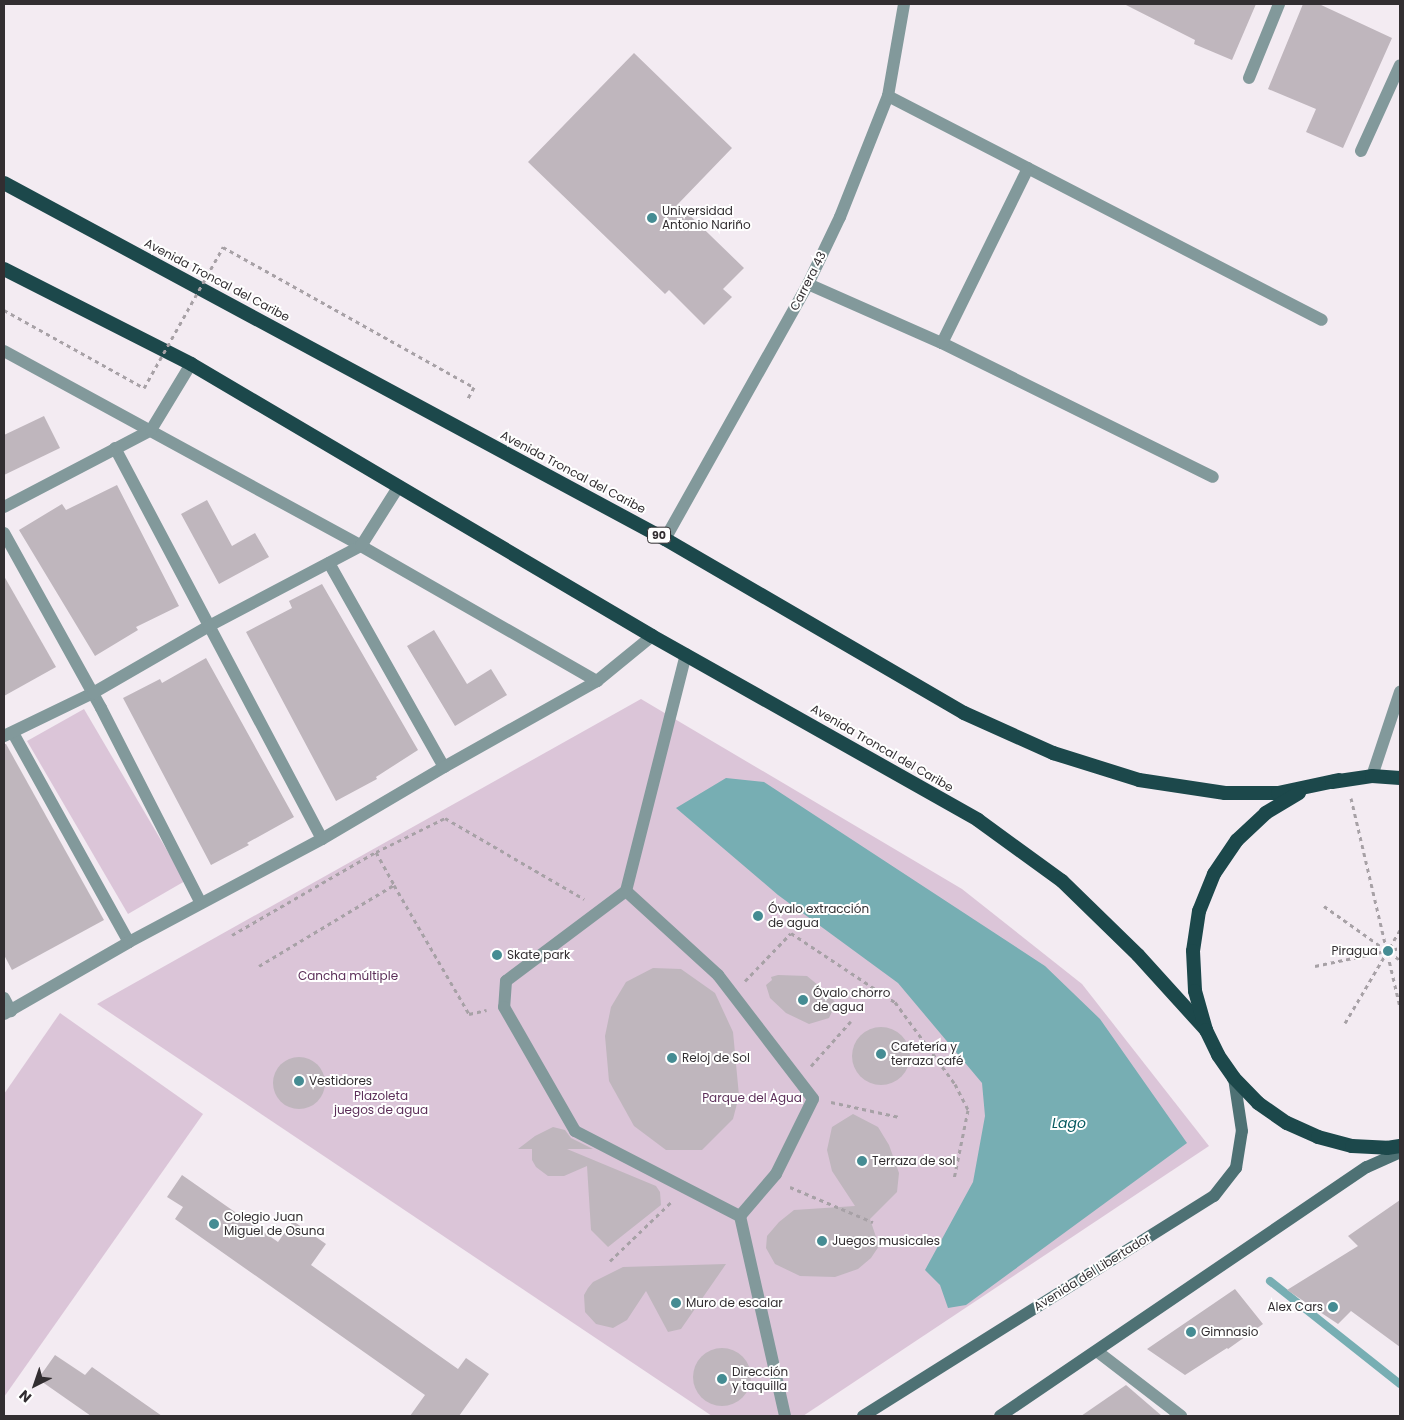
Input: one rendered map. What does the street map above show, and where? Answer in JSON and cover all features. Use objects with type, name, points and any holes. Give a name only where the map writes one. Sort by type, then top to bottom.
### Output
[{"type":"highway","name":"Avenida Troncal del Caribe","points":[[4,183],[664,538],[964,712],[1053,754],[1139,780],[1225,793],[1278,793],[1339,780]]},
{"type":"highway","name":"Avenida Troncal del Caribe","points":[[4,269],[191,364],[652,636],[978,820],[1062,881],[1138,955],[1206,1030]]},
{"type":"highway","points":[[1400,778],[1372,776],[1339,780],[1300,792],[1266,812],[1237,840],[1214,874],[1199,911],[1193,951],[1195,991],[1206,1030],[1218,1055],[1234,1078],[1258,1103],[1287,1123],[1318,1138],[1352,1146],[1386,1148],[1400,1146]]},
{"type":"main road","name":"Avenida del Libertador","points":[[863,1416],[1214,1196],[1236,1168],[1242,1131],[1234,1078]]},
{"type":"main road","points":[[1000,1416],[1098,1352],[1367,1167],[1400,1152]]},
{"type":"street","name":"Carrera 43","points":[[664,538],[808,284],[840,217],[888,96],[904,4]]},
{"type":"street","points":[[1249,78],[1280,4]]},
{"type":"street","points":[[1360,151],[1400,65]]},
{"type":"street","points":[[888,96],[1322,320]]},
{"type":"street","points":[[942,343],[1028,168]]},
{"type":"street","points":[[808,284],[942,343],[1213,477]]},
{"type":"street","points":[[4,351],[361,546],[597,681]]},
{"type":"street","points":[[4,507],[151,430],[191,364]]},
{"type":"street","points":[[114,448],[322,839]]},
{"type":"street","points":[[129,942],[8,735],[93,693],[210,626],[361,546],[398,486]]},
{"type":"street","points":[[4,533],[93,693],[201,903]]},
{"type":"street","points":[[329,563],[444,767]]},
{"type":"street","points":[[4,998],[7,1012],[129,942],[322,839],[444,767],[597,681],[652,636]]},
{"type":"street","points":[[686,654],[626,891],[506,981],[504,1007],[575,1132],[740,1216],[785,1416]]},
{"type":"street","points":[[1372,776],[1400,692]]},
{"type":"street","points":[[626,891],[718,975],[813,1099],[771,1180],[740,1216]]},
{"type":"street","points":[[1098,1352],[1181,1416]]},
{"type":"path","points":[[4,310],[144,388],[223,247],[474,387],[466,400]]},
{"type":"path","points":[[1350,794],[1400,1007]]},
{"type":"path","points":[[232,935],[376,852],[445,818],[602,910]]},
{"type":"path","points":[[376,852],[469,1014],[504,1007]]},
{"type":"path","points":[[259,966],[394,885]]},
{"type":"path","points":[[1324,906],[1400,960]]},
{"type":"path","points":[[1345,1023],[1400,930]]},
{"type":"path","points":[[733,994],[791,933],[895,1002],[955,1084],[968,1110],[954,1179]]},
{"type":"path","points":[[1315,966],[1400,948]]},
{"type":"path","points":[[799,1080],[851,1021]]},
{"type":"path","points":[[813,1099],[899,1117]]},
{"type":"path","points":[[771,1180],[873,1222]]},
{"type":"path","points":[[610,1261],[686,1188]]},
{"type":"green space","name":"Parque del Agua","points":[[641,699],[962,889],[1082,984],[1209,1146],[803,1416],[712,1416],[97,1004]]},
{"type":"green space","points":[[84,709],[185,881],[128,914],[27,741]]},
{"type":"green space","points":[[60,1013],[203,1114],[4,1397],[4,1094]]},
{"type":"water","name":"Lago","points":[[726,778],[764,782],[1045,966],[1100,1019],[1187,1143],[966,1305],[948,1308],[940,1285],[925,1270],[973,1182],[985,1116],[982,1083],[898,983],[778,895],[676,808]]},
{"type":"building","points":[[1124,4],[1256,4],[1232,60],[1194,44],[1195,40]]},
{"type":"building","points":[[1303,4],[1319,4],[1392,38],[1343,148],[1306,132],[1316,109],[1268,89]]},
{"type":"building","points":[[634,53],[732,148],[678,204],[744,268],[723,289],[732,297],[704,325],[669,290],[665,294],[528,162]]},
{"type":"building","points":[[44,416],[60,448],[4,475],[4,435]]},
{"type":"building","points":[[117,485],[179,606],[136,627],[138,630],[95,656],[19,530],[62,504],[66,510]]},
{"type":"building","points":[[207,500],[232,546],[255,533],[269,557],[219,584],[181,514]]},
{"type":"building","points":[[4,576],[56,667],[4,696]]},
{"type":"building","points":[[322,584],[418,750],[376,777],[377,779],[336,801],[246,632],[292,608],[289,601]]},
{"type":"building","points":[[434,630],[467,684],[491,669],[507,695],[455,726],[407,646]]},
{"type":"building","points":[[206,658],[294,817],[247,843],[249,845],[211,865],[123,698],[160,679],[162,683]]},
{"type":"building","points":[[4,744],[6,744],[104,920],[12,970],[4,955]]},
{"type":"building","name":"Reloj de Sol","points":[[653,968],[681,969],[715,993],[733,1032],[739,1096],[733,1119],[702,1150],[666,1150],[634,1126],[609,1081],[605,1036],[611,1007],[626,982]]},
{"type":"building","name":"Óvalo chorro de agua","points":[[778,975],[807,976],[824,990],[836,1003],[829,1018],[809,1024],[786,1013],[770,998],[766,985],[772,980],[771,977]]},
{"type":"building","name":"Cafetería y terraza café","points":[[881,1027],[892,1029],[905,1040],[910,1056],[908,1067],[897,1080],[881,1085],[870,1083],[857,1072],[852,1056],[854,1045],[865,1032]]},
{"type":"building","name":"Vestidores","points":[[294,1057],[304,1057],[318,1064],[325,1078],[325,1088],[318,1102],[304,1109],[294,1109],[284,1105],[277,1098],[273,1088],[273,1078],[277,1068],[284,1061]]},
{"type":"building","points":[[853,1114],[878,1127],[889,1145],[899,1173],[897,1192],[870,1219],[879,1246],[871,1258],[858,1269],[835,1277],[800,1276],[775,1264],[766,1248],[767,1236],[779,1222],[794,1210],[855,1206],[832,1171],[827,1150],[832,1127]]},
{"type":"building","points":[[553,1127],[565,1130],[571,1138],[593,1149],[567,1149],[656,1186],[660,1192],[661,1205],[608,1247],[591,1230],[587,1166],[564,1176],[548,1176],[536,1167],[532,1160],[532,1149],[518,1149],[535,1136]]},
{"type":"building","points":[[182,1175],[278,1242],[293,1221],[326,1244],[311,1265],[458,1369],[466,1358],[489,1374],[459,1416],[410,1416],[425,1395],[175,1219],[183,1207],[167,1197]]},
{"type":"building","points":[[1400,1200],[1400,1347],[1351,1311],[1338,1324],[1287,1290],[1358,1246],[1348,1236]]},
{"type":"building","points":[[726,1264],[681,1329],[668,1332],[646,1291],[627,1320],[613,1328],[596,1324],[585,1312],[584,1295],[593,1282],[623,1267]]},
{"type":"building","points":[[1235,1289],[1263,1324],[1228,1349],[1185,1375],[1147,1349]]},
{"type":"building","name":"Dirección y taquilla","points":[[716,1348],[728,1348],[743,1356],[751,1371],[751,1383],[743,1398],[728,1406],[716,1406],[701,1398],[693,1383],[693,1371],[701,1356]]},
{"type":"building","points":[[55,1355],[85,1375],[92,1367],[162,1416],[91,1416],[38,1379]]},
{"type":"building","points":[[1126,1385],[1162,1416],[1081,1416]]},
{"type":"waterway","points":[[1270,1281],[1400,1384]]},
{"type":"place","name":"Universidad Antonio Nariño","points":[[652,218]]},
{"type":"place","name":"Óvalo extracción de agua","points":[[758,916]]},
{"type":"place","name":"Piragua","points":[[1388,951]]},
{"type":"place","name":"Skate park","points":[[497,955]]},
{"type":"place","name":"Óvalo chorro de agua","points":[[803,1000]]},
{"type":"place","name":"Cafetería y terraza café","points":[[881,1054]]},
{"type":"place","name":"Reloj de Sol","points":[[672,1058]]},
{"type":"place","name":"Vestidores","points":[[299,1081]]},
{"type":"place","name":"Terraza de sol","points":[[862,1161]]},
{"type":"place","name":"Colegio Juan Miguel de Osuna","points":[[214,1224]]},
{"type":"place","name":"Juegos musicales","points":[[822,1241]]},
{"type":"place","name":"Muro de escalar","points":[[676,1303]]},
{"type":"place","name":"Alex Cars","points":[[1333,1307]]},
{"type":"place","name":"Gimnasio","points":[[1191,1332]]},
{"type":"place","name":"Dirección y taquilla","points":[[722,1379]]},
{"type":"park label","name":"Cancha múltiple","points":[[348,976]]},
{"type":"park label","name":"Plazoleta juegos de agua","points":[[381,1103]]}]
